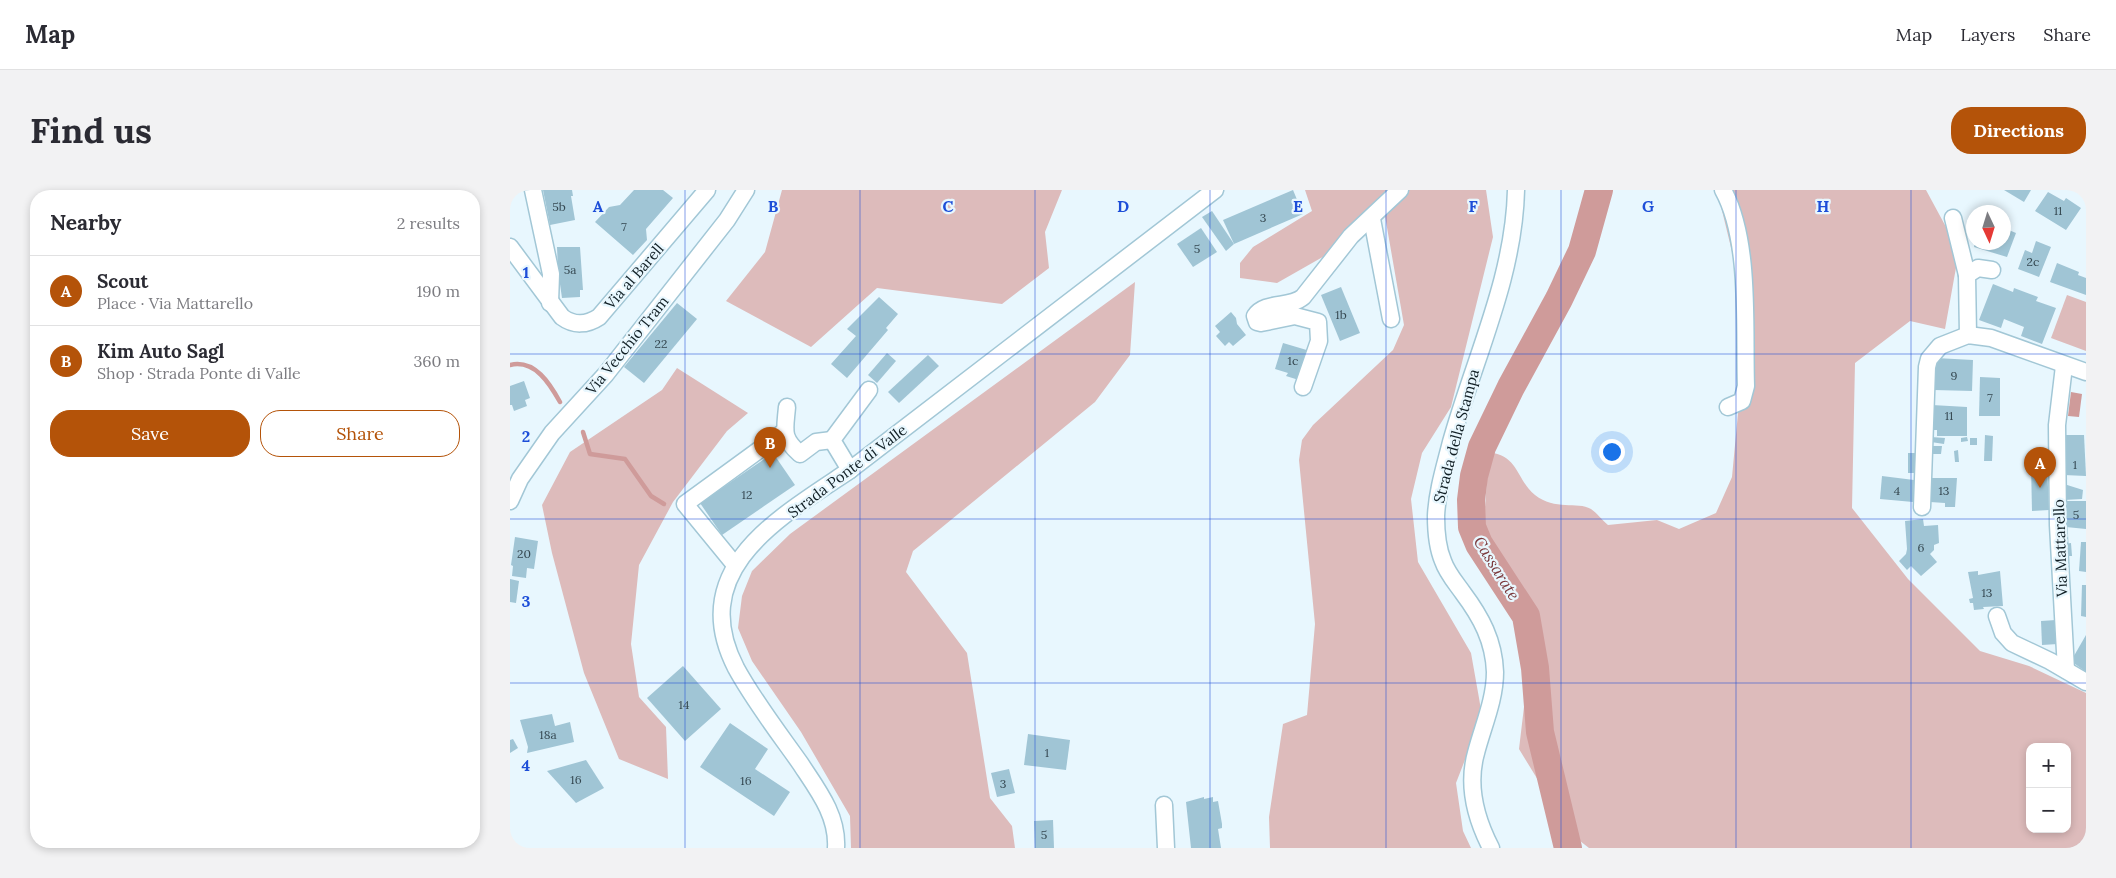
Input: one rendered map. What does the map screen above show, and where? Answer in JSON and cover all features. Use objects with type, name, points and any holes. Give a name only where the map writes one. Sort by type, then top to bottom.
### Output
[{"type":"street","points":[[533,190],[551,274],[550,303]]},
{"type":"street","name":"Via al Barell","points":[[510,247],[562,318],[574,323],[587,323],[599,317],[707,190]]},
{"type":"street","name":"Via Vecchio Tram","points":[[510,501],[520,479],[552,432],[612,366],[727,220],[746,190]]},
{"type":"street","name":"Strada Ponte di Valle","points":[[836,848],[835,828],[826,805],[747,685],[731,656],[722,614],[724,592],[735,565],[763,534],[806,500],[850,470],[1214,190]]},
{"type":"street","points":[[1303,388],[1319,341],[1318,322],[1296,316],[1261,323],[1257,322],[1255,316],[1265,308],[1293,303],[1303,297],[1351,236],[1372,219],[1400,190]]},
{"type":"street","name":"Strada della Stampa","points":[[1491,848],[1477,812],[1472,781],[1475,754],[1492,700],[1494,661],[1482,622],[1443,561],[1437,538],[1436,514],[1444,470],[1463,398],[1505,270],[1514,226],[1516,190]]},
{"type":"street","points":[[1723,190],[1732,214],[1741,256],[1746,386],[1742,401],[1728,407]]},
{"type":"street","points":[[1953,218],[1967,275],[1968,335]]},
{"type":"street","points":[[1372,219],[1391,319]]},
{"type":"street","points":[[1967,275],[1978,268],[1992,270]]},
{"type":"street","points":[[1922,507],[1928,363],[1932,354],[1940,346],[1968,335],[1991,338],[2064,366],[2086,372]]},
{"type":"street","name":"Via Mattarello","points":[[2064,366],[2057,435],[2058,524],[2066,670]]},
{"type":"street","points":[[787,407],[786,431],[788,443],[800,454],[816,442],[832,440],[868,390]]},
{"type":"street","points":[[735,565],[685,504],[786,431]]},
{"type":"street","points":[[832,440],[850,470]]},
{"type":"street","points":[[1997,616],[2003,633],[2012,643],[2086,682]]},
{"type":"street","points":[[1164,805],[1166,848]]},
{"type":"shaded area","points":[[782,190],[1062,190],[1045,232],[1049,268],[1002,304],[877,288],[811,347],[726,301],[765,252]]},
{"type":"shaded area","points":[[1305,190],[1486,190],[1493,237],[1451,407],[1422,453],[1411,499],[1418,562],[1471,653],[1479,698],[1482,716],[1456,783],[1463,831],[1471,848],[1270,848],[1269,817],[1283,724],[1307,715],[1315,624],[1299,460],[1302,440],[1313,425],[1393,350],[1404,325],[1385,216],[1358,219],[1335,250],[1277,283],[1240,278],[1240,263],[1253,247],[1312,211]]},
{"type":"shaded area","points":[[1717,190],[1926,190],[1959,251],[1945,329],[1910,321],[1855,363],[1852,508],[1908,579],[1980,651],[2029,666],[2086,693],[2086,848],[1589,848],[1571,834],[1519,749],[1526,690],[1524,626],[1482,548],[1489,452],[1506,458],[1512,463],[1535,495],[1550,503],[1591,509],[1608,525],[1657,520],[1679,529],[1716,513],[1732,477],[1738,413],[1735,264]]},
{"type":"shaded area","points":[[1135,282],[1130,355],[1095,402],[913,551],[906,572],[967,653],[990,798],[1012,826],[1015,848],[851,848],[850,816],[801,732],[752,661],[738,628],[742,596],[752,571],[790,534]]},
{"type":"shaded area","points":[[2067,295],[2086,302],[2086,351],[2051,338]]},
{"type":"shaded area","points":[[677,368],[748,413],[727,431],[673,502],[639,565],[631,644],[639,697],[666,727],[668,779],[619,759],[584,673],[552,553],[542,505],[570,452],[662,390]]},
{"type":"shaded area","points":[[2071,392],[2082,394],[2079,417],[2068,416]]},
{"type":"building","points":[[543,190],[572,190],[573,196],[571,196],[575,220],[550,225]]},
{"type":"building","points":[[634,190],[663,190],[673,198],[646,229],[647,240],[633,255],[595,222],[609,207],[620,205]]},
{"type":"building","points":[[1293,190],[1303,214],[1234,244],[1223,220]]},
{"type":"building","points":[[2004,190],[2031,190],[2024,202]]},
{"type":"building","points":[[2048,192],[2064,201],[2066,198],[2081,208],[2066,230],[2035,211]]},
{"type":"building","points":[[1212,211],[1234,244],[1226,251],[1202,217]]},
{"type":"building","points":[[1201,228],[1217,252],[1193,267],[1177,244]]},
{"type":"building","points":[[2011,231],[2016,233],[2011,246]]},
{"type":"building","points":[[2036,241],[2051,247],[2039,277],[2018,269],[2025,250],[2032,253]]},
{"type":"building","points":[[557,247],[580,247],[583,290],[580,290],[580,297],[562,298]]},
{"type":"building","points":[[1984,250],[2010,250],[2007,257]]},
{"type":"building","points":[[2057,263],[2079,272],[2078,275],[2086,278],[2086,295],[2050,282]]},
{"type":"building","points":[[1993,284],[2013,292],[2014,288],[2038,297],[2036,301],[2056,308],[2042,344],[2021,336],[2024,327],[2004,319],[2001,328],[1979,320]]},
{"type":"building","points":[[1341,287],[1360,333],[1340,341],[1321,295]]},
{"type":"building","points":[[879,297],[898,314],[886,328],[888,330],[847,378],[831,364],[856,336],[847,329]]},
{"type":"building","points":[[677,303],[697,319],[644,383],[624,367]]},
{"type":"building","points":[[1231,312],[1236,318],[1237,324],[1246,335],[1233,346],[1229,342],[1225,346],[1216,336],[1220,332],[1215,326]]},
{"type":"building","points":[[1283,343],[1310,351],[1302,381],[1286,376],[1288,373],[1275,369]]},
{"type":"building","points":[[887,353],[896,361],[877,383],[868,375]]},
{"type":"building","points":[[928,355],[939,366],[899,403],[888,392]]},
{"type":"building","points":[[1936,358],[1973,360],[1972,391],[1934,390]]},
{"type":"building","points":[[1980,377],[2000,378],[2000,416],[1979,416]]},
{"type":"building","points":[[524,381],[530,398],[525,400],[527,406],[514,411],[512,405],[510,405],[510,386]]},
{"type":"building","points":[[1932,405],[1967,407],[1967,436],[1937,436],[1937,430],[1930,430]]},
{"type":"building","points":[[1985,435],[1993,436],[1992,461],[1984,461]]},
{"type":"building","points":[[2066,435],[2084,435],[2086,476],[2064,475]]},
{"type":"building","points":[[1931,437],[1945,438],[1944,444],[1931,442]]},
{"type":"building","points":[[1967,437],[1968,441],[1961,442],[1961,438]]},
{"type":"building","points":[[1970,438],[1977,438],[1977,445],[1970,445]]},
{"type":"building","points":[[1932,446],[1942,446],[1941,454],[1932,454]]},
{"type":"building","points":[[1958,450],[1959,462],[1955,462],[1954,451]]},
{"type":"building","points":[[773,453],[795,485],[722,535],[700,503]]},
{"type":"building","points":[[1908,453],[1919,453],[1919,473],[1908,473]]},
{"type":"building","points":[[2031,465],[2047,465],[2049,510],[2032,511]]},
{"type":"building","points":[[1882,476],[1914,480],[1913,502],[1880,499]]},
{"type":"building","points":[[1930,478],[1957,478],[1955,507],[1945,507],[1945,503],[1930,502]]},
{"type":"building","points":[[2064,484],[2083,490],[2082,499],[2064,500]]},
{"type":"building","points":[[2066,501],[2086,501],[2086,529],[2066,527]]},
{"type":"building","points":[[1923,519],[1924,526],[1938,525],[1939,543],[1934,545],[1934,550],[1930,554],[1937,562],[1921,576],[1911,566],[1907,570],[1899,561],[1906,554],[1907,549],[1905,521]]},
{"type":"building","points":[[515,537],[538,541],[534,569],[527,568],[526,578],[512,576],[513,566],[511,565]]},
{"type":"building","points":[[2081,542],[2086,542],[2086,572],[2079,571]]},
{"type":"building","points":[[2071,543],[2072,556],[2064,556],[2063,544]]},
{"type":"building","points":[[1978,571],[1978,575],[2000,571],[2003,606],[1983,607],[1984,609],[1974,610],[1973,603],[1970,603],[1969,599],[1973,598],[1968,572]]},
{"type":"building","points":[[510,579],[519,581],[516,603],[510,602]]},
{"type":"building","points":[[2082,585],[2086,585],[2086,617],[2081,616]]},
{"type":"building","points":[[2056,620],[2058,644],[2042,645],[2041,621]]},
{"type":"building","points":[[2086,635],[2086,672],[2071,661]]},
{"type":"building","points":[[683,666],[721,709],[685,741],[647,698]]},
{"type":"building","points":[[552,714],[555,726],[570,722],[574,742],[527,753],[528,747],[520,720]]},
{"type":"building","points":[[730,723],[768,749],[755,769],[790,792],[774,816],[700,767]]},
{"type":"building","points":[[1028,734],[1070,740],[1066,770],[1024,765]]},
{"type":"building","points":[[513,739],[518,748],[510,753],[510,740]]},
{"type":"building","points":[[586,760],[604,788],[576,803],[547,771]]},
{"type":"building","points":[[1009,769],[1015,793],[997,797],[991,773]]},
{"type":"building","points":[[1204,797],[1204,799],[1213,797],[1213,802],[1218,801],[1222,824],[1222,828],[1218,829],[1221,848],[1191,848],[1186,802]]},
{"type":"building","points":[[1053,820],[1054,848],[1035,848],[1034,821]]},
{"type":"waterway","name":"Cassarate","points":[[1568,848],[1540,732],[1535,668],[1526,616],[1479,544],[1472,527],[1471,500],[1474,476],[1482,447],[1582,251],[1599,190]]},
{"type":"waterway","points":[[510,365],[519,364],[527,366],[541,374],[560,402]]},
{"type":"waterway","points":[[583,432],[590,454],[625,459],[651,496],[664,504]]},
{"type":"place","name":"Kim Auto Sagl","points":[[770,468]]},
{"type":"place","name":"Scout","points":[[2040,488]]}]
